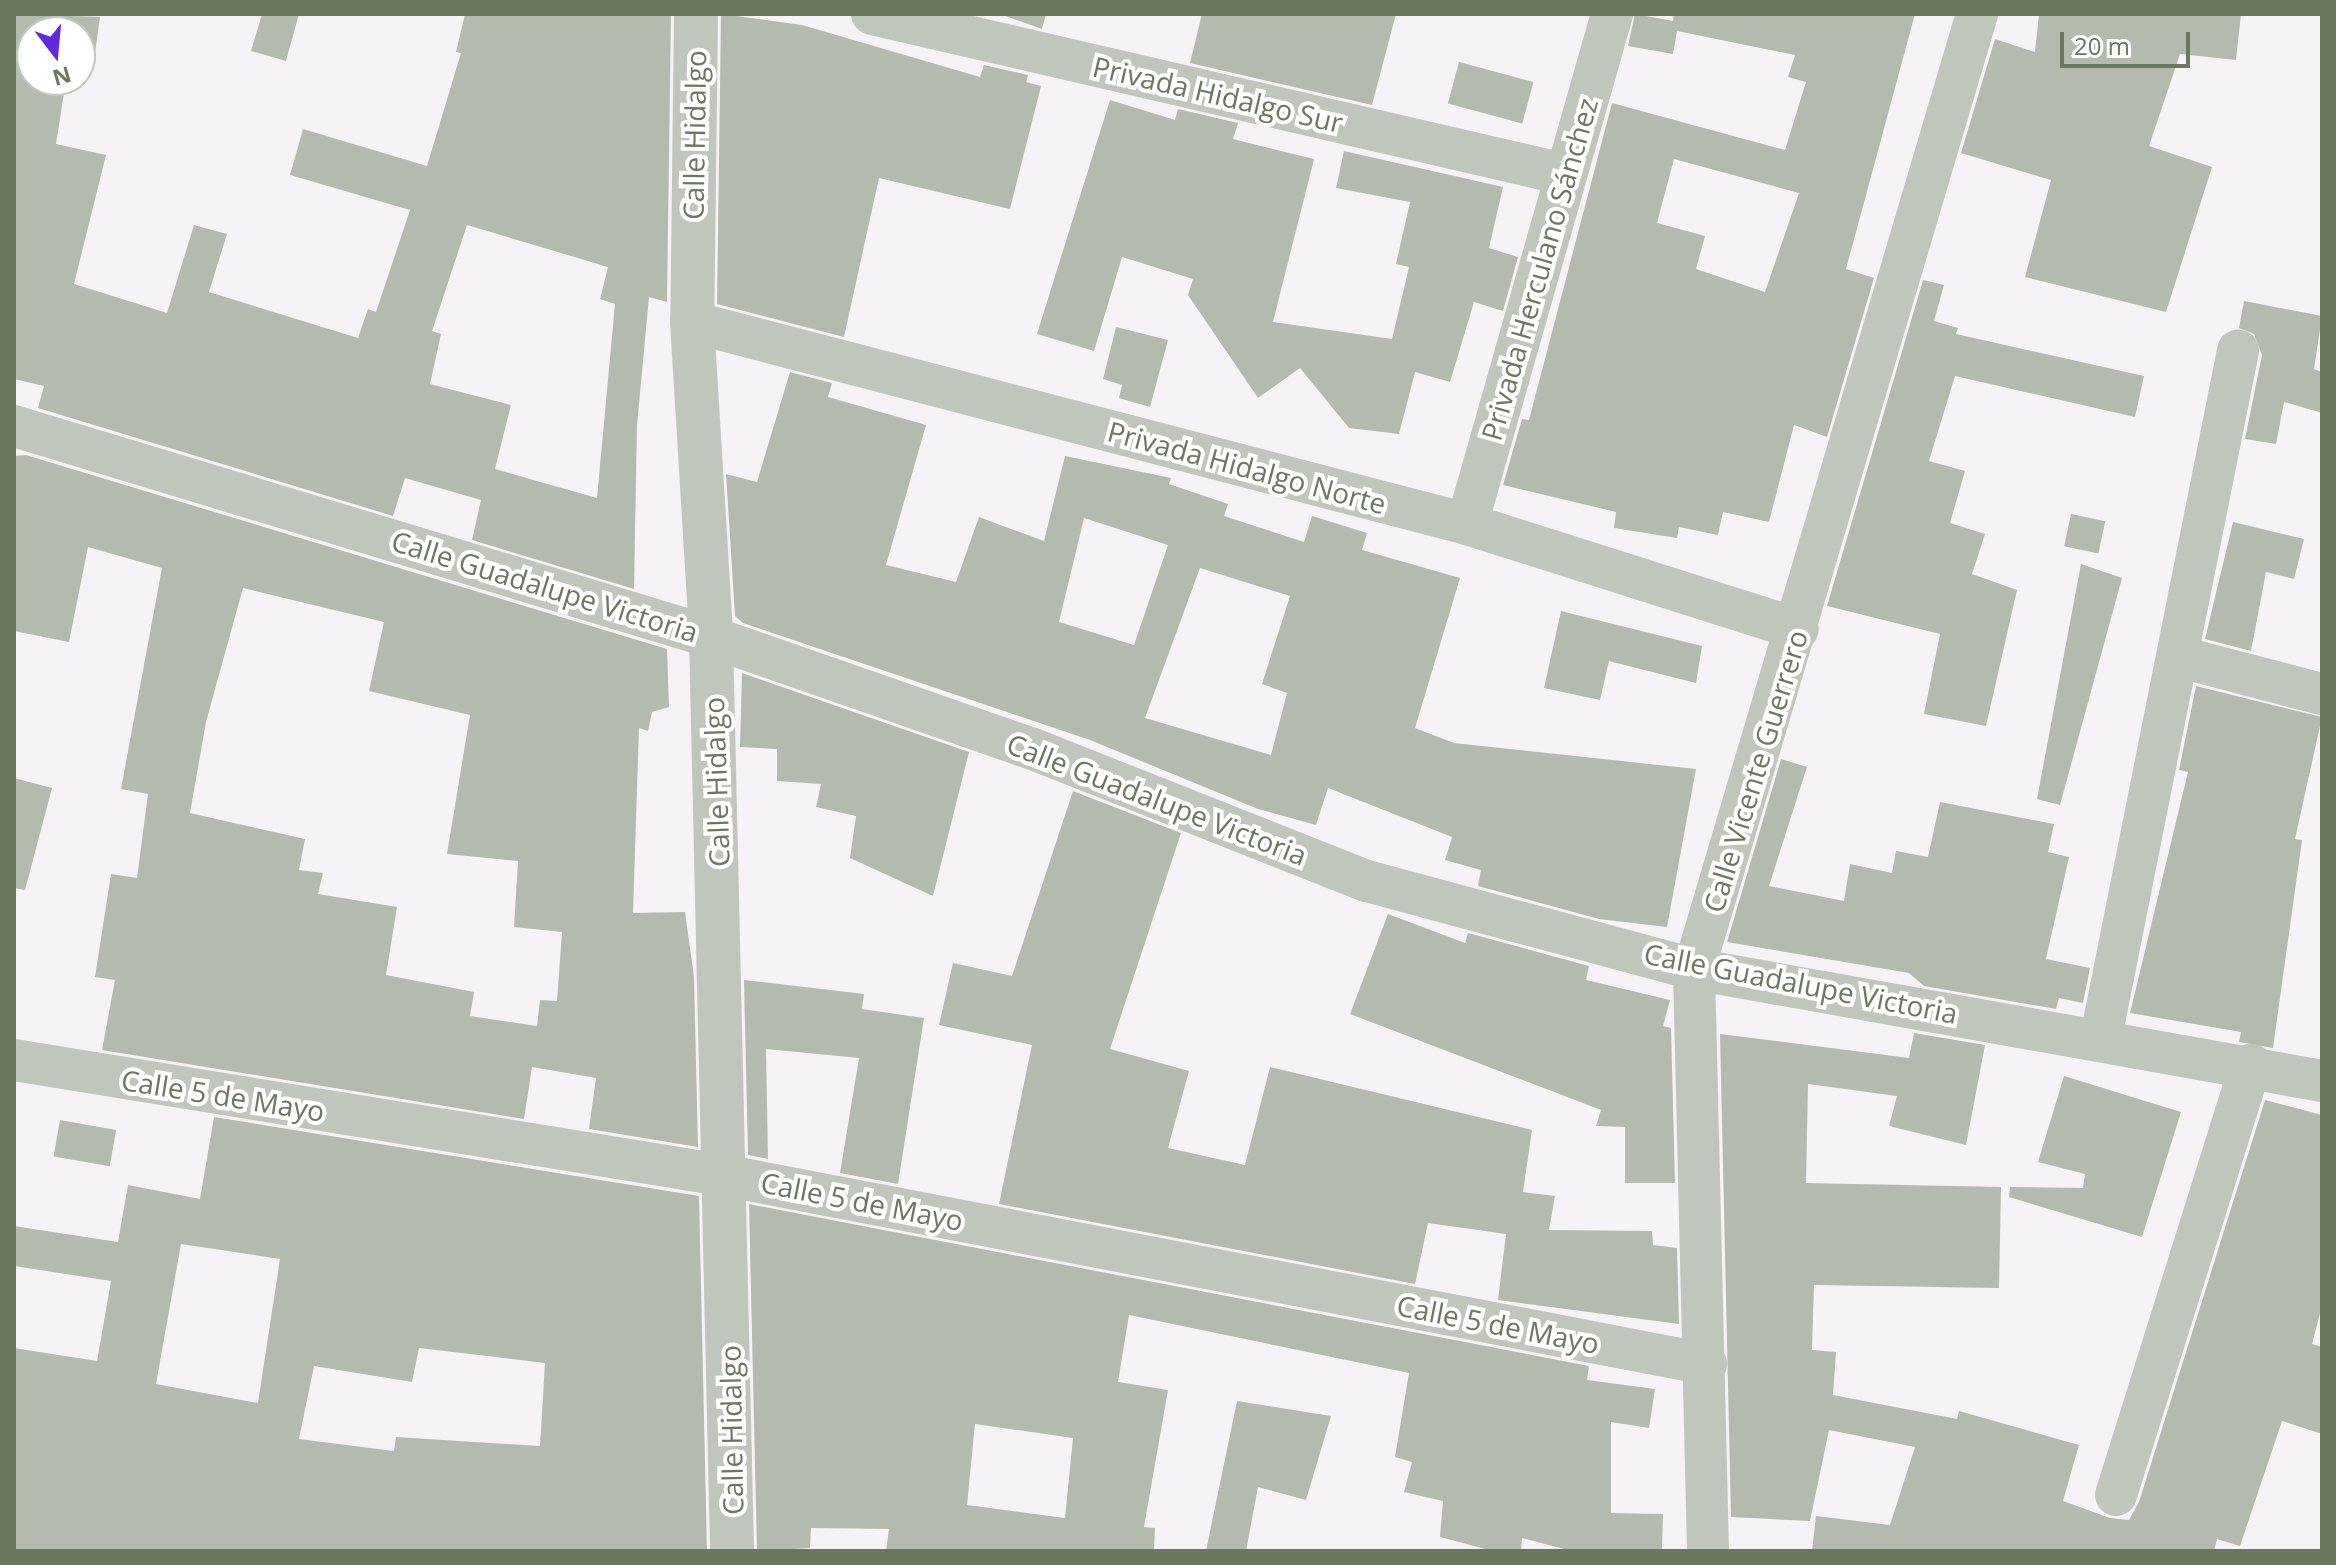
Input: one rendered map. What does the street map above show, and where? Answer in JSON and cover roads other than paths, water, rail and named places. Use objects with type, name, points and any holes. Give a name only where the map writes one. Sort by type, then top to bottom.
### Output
[{"type":"street","name":"Calle Hidalgo","points":[[696,14],[692,322],[711,637],[728,1176],[732,1551]]},
{"type":"street","name":"Privada Hidalgo Sur","points":[[872,14],[1564,174]]},
{"type":"street","name":"Privada Herculano Sánchez","points":[[1467,524],[1564,174],[1612,14]]},
{"type":"street","name":"Calle Vicente Guerrero","points":[[1708,1551],[1706,1364],[1694,969],[1798,629],[1977,14]]},
{"type":"street","name":"Privada Hidalgo Norte","points":[[692,322],[1467,524],[1798,629]]},
{"type":"street","points":[[2101,1037],[2180,657],[2238,351]]},
{"type":"street","name":"Calle Guadalupe Victoria","points":[[14,426],[711,637],[1033,749],[1367,881],[1694,969],[2101,1037],[2322,1081]]},
{"type":"street","points":[[2180,657],[2321,694]]},
{"type":"street","name":"Calle 5 de Mayo","points":[[14,1060],[728,1176],[1706,1364]]},
{"type":"street","points":[[2116,1495],[2251,1065]]}]
